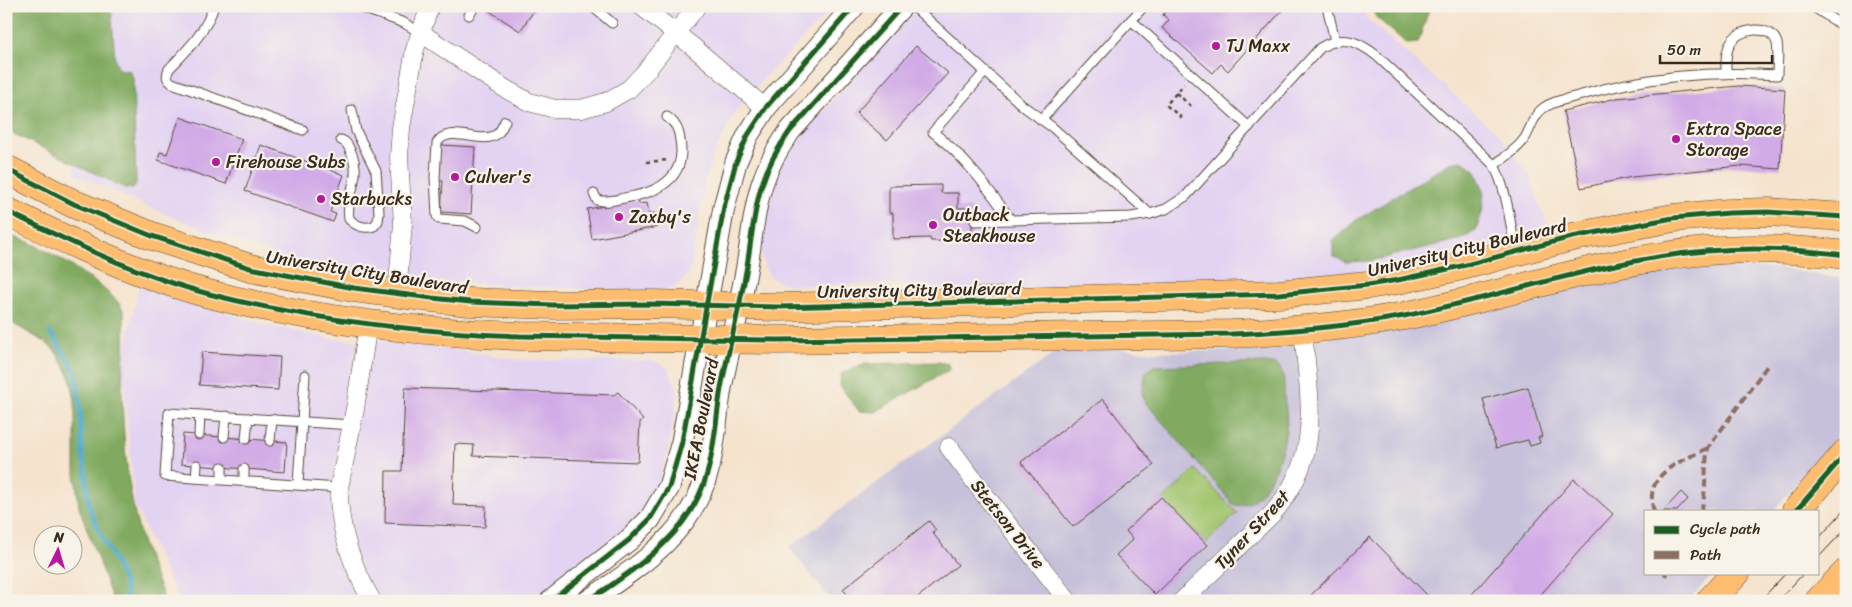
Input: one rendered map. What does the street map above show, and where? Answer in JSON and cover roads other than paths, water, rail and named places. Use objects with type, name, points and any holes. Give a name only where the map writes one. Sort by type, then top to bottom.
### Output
[{"type":"main road","name":"University City Boulevard","points":[[6,169],[74,204],[152,236],[250,268],[397,294],[486,302],[779,307],[1279,294],[1383,283],[1433,273],[1606,230],[1703,215],[1768,212],[1846,217]]},
{"type":"main road","points":[[6,210],[61,237],[147,273],[208,293],[286,311],[368,324],[497,336],[732,339],[1231,334],[1303,330],[1402,316],[1619,265],[1696,252],[1775,248],[1846,255]]},
{"type":"main road","points":[[1797,510],[1846,453]]},
{"type":"main road","points":[[1819,601],[1846,573]]},
{"type":"main road","points":[[1710,601],[1735,574]]},
{"type":"street","points":[[397,294],[403,224],[399,145],[411,70],[430,6]]},
{"type":"street","points":[[641,6],[765,108]]},
{"type":"street","points":[[421,33],[516,96],[541,106],[568,110],[581,109],[606,102],[628,89],[643,74],[697,6]]},
{"type":"street","name":"IKEA Boulevard","points":[[551,601],[629,540],[650,518],[669,487],[678,460],[731,174],[741,148],[765,108],[854,6]]},
{"type":"street","name":"IKEA Boulevard","points":[[588,601],[657,551],[679,527],[699,496],[707,473],[721,388],[747,267],[756,202],[765,173],[774,154],[790,131],[902,6]]},
{"type":"street","points":[[368,324],[340,488],[342,525],[347,545],[357,576],[372,601]]},
{"type":"street","name":"Tyner Street","points":[[1182,601],[1272,514],[1295,482],[1306,453],[1310,434],[1303,330]]},
{"type":"street","name":"Stetson Drive","points":[[949,447],[1068,601]]},
{"type":"lane","points":[[214,6],[203,31],[169,69],[168,80],[303,130]]},
{"type":"lane","points":[[357,6],[404,23],[421,33]]},
{"type":"lane","points":[[469,15],[475,6]]},
{"type":"lane","points":[[592,6],[612,23]]},
{"type":"lane","points":[[913,6],[985,72],[1150,214]]},
{"type":"lane","points":[[1041,120],[1144,6]]},
{"type":"lane","points":[[1327,6],[1335,41]]},
{"type":"lane","points":[[1812,6],[1846,28]]},
{"type":"lane","points":[[1131,20],[1249,127]]},
{"type":"lane","points":[[1494,165],[1520,144],[1538,112],[1548,105],[1616,84],[1726,73],[1777,75],[1778,52],[1774,37],[1760,31],[1743,32],[1737,35],[1728,48],[1726,73]]},
{"type":"lane","points":[[975,221],[1130,217],[1166,209],[1186,196],[1315,53],[1325,45],[1335,41],[1356,42],[1367,48],[1494,165],[1500,177],[1516,252]]},
{"type":"lane","points":[[985,72],[933,132],[964,159],[980,177],[1010,220]]},
{"type":"lane","points":[[341,140],[347,145],[356,166],[349,207],[350,219],[360,226],[367,228],[374,226],[378,221],[379,212],[376,171],[353,124],[352,110]]},
{"type":"lane","points":[[594,194],[597,200],[605,201],[644,195],[656,190],[670,179],[680,161],[682,148],[676,126],[668,118]]},
{"type":"lane","points":[[477,226],[464,221],[439,219],[437,216],[435,177],[437,143],[444,136],[448,135],[491,137],[499,132],[505,121]]},
{"type":"lane","points":[[298,484],[306,375]]},
{"type":"lane","points":[[340,488],[165,476],[169,413],[352,425]]},
{"type":"lane","points":[[199,435],[200,415]]},
{"type":"lane","points":[[224,437],[226,416]]},
{"type":"lane","points":[[246,439],[248,418]]},
{"type":"lane","points":[[270,441],[272,419]]},
{"type":"lane","points":[[196,478],[197,465]]},
{"type":"lane","points":[[222,467],[222,479]]},
{"type":"lane","points":[[244,469],[244,480]]},
{"type":"lane","points":[[268,471],[268,482]]},
{"type":"waterway","points":[[50,332],[75,370],[89,502],[93,518],[124,582],[126,601]]},
{"type":"tram line","points":[[1820,537],[1846,508]]},
{"type":"tram line","points":[[1820,556],[1846,528]]},
{"type":"tram line","points":[[1760,601],[1785,574]]},
{"type":"tram line","points":[[1778,601],[1803,574]]},
{"type":"place","name":"TJ Maxx","points":[[1216,46]]},
{"type":"place","name":"Extra Space Storage","points":[[1676,139]]},
{"type":"place","name":"Firehouse Subs","points":[[216,162]]},
{"type":"place","name":"Culver's","points":[[455,177]]},
{"type":"place","name":"Starbucks","points":[[321,199]]},
{"type":"place","name":"Zaxby's","points":[[619,217]]},
{"type":"place","name":"Outback Steakhouse","points":[[933,225]]}]
